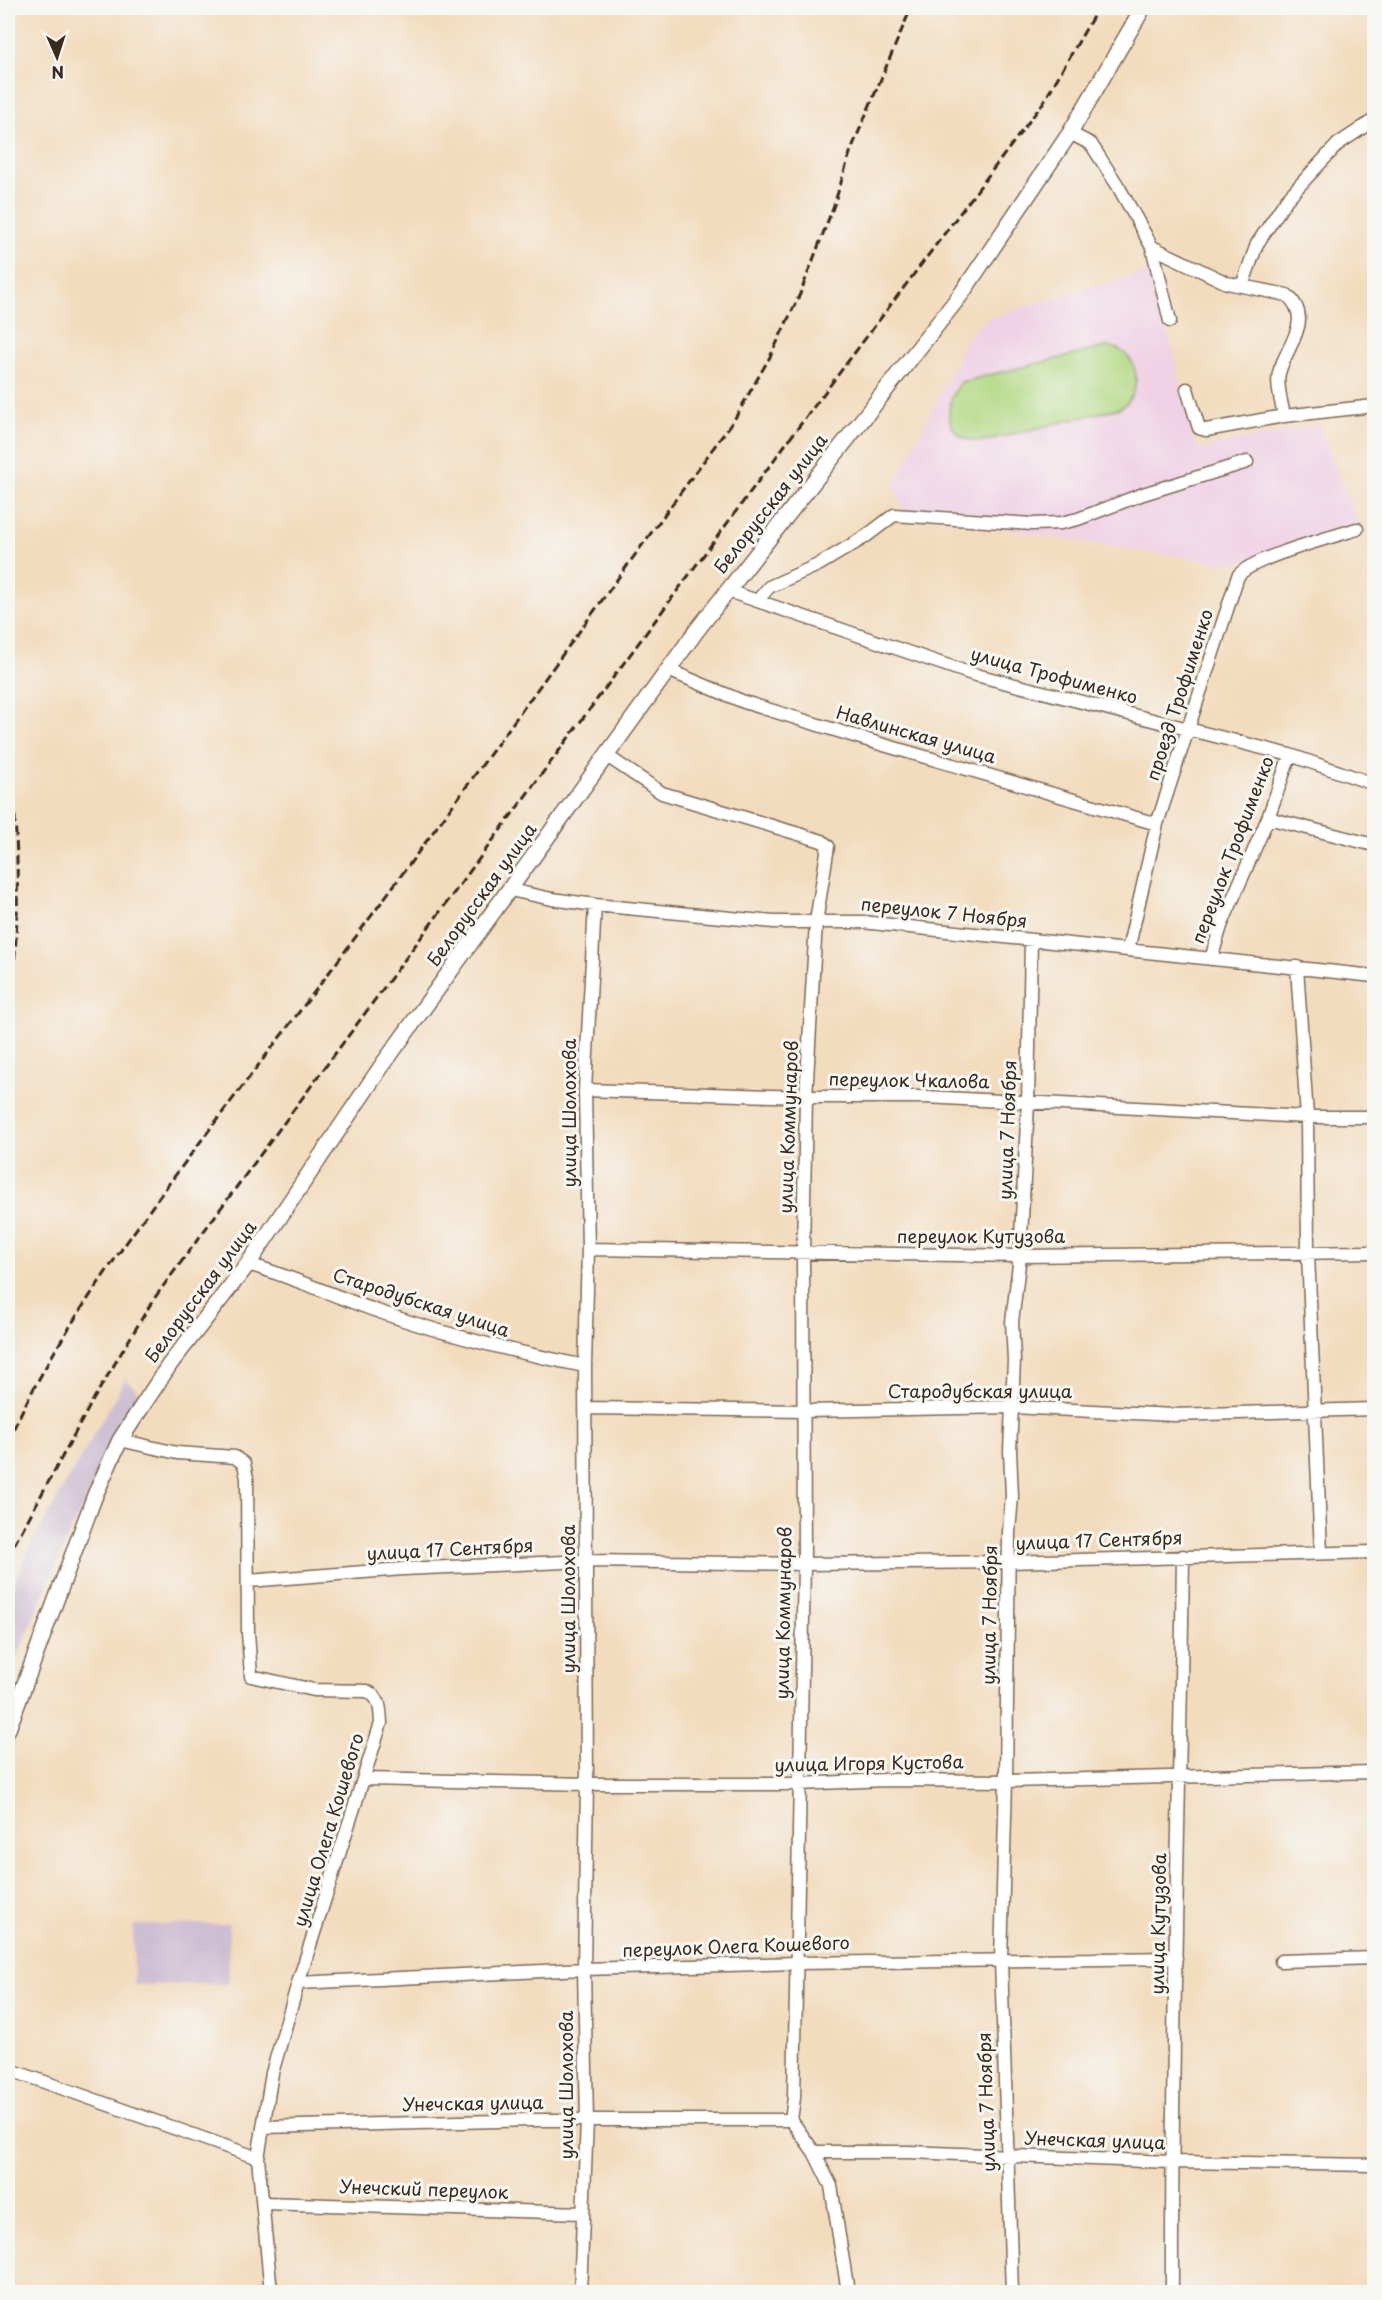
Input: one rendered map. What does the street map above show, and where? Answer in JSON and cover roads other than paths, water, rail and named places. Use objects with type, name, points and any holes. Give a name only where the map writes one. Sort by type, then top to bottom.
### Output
[{"type":"main road","name":"Белорусская улица","points":[[8,1729],[95,1495],[120,1440],[170,1364],[248,1264],[381,1067],[697,630],[962,293],[1070,133],[1143,8]]},
{"type":"street","points":[[1242,286],[1257,244],[1287,199],[1338,144],[1374,120]]},
{"type":"street","points":[[1070,133],[1091,144],[1118,186],[1152,247],[1170,321]]},
{"type":"street","points":[[1152,247],[1227,283],[1287,295],[1298,307],[1298,329],[1278,375],[1284,416]]},
{"type":"street","points":[[1187,389],[1201,429],[1374,405]]},
{"type":"street","points":[[758,600],[769,586],[818,564],[865,537],[894,515],[1033,524],[1061,523],[1078,519],[1143,494],[1247,462]]},
{"type":"street","name":"проезд Трофименко","points":[[1128,950],[1157,824],[1241,572],[1280,552],[1357,529]]},
{"type":"street","name":"улица Трофименко","points":[[728,591],[972,674],[1290,755],[1374,784]]},
{"type":"street","name":"Навлинская улица","points":[[668,670],[744,702],[1157,824]]},
{"type":"street","name":"переулок Трофименко","points":[[1211,958],[1221,926],[1268,818],[1290,755]]},
{"type":"street","name":"улица Коммунаров","points":[[608,756],[662,793],[826,843],[828,851],[816,922],[806,1097],[803,1253],[804,1564],[798,1784],[794,2098],[791,2120]]},
{"type":"street","points":[[1268,818],[1374,846]]},
{"type":"street","name":"переулок 7 Ноября","points":[[510,890],[595,905],[774,922],[862,922],[1374,976]]},
{"type":"street","name":"улица Шолохова","points":[[580,2292],[587,2121],[584,1970],[587,1784],[585,1366],[588,1249],[585,1090],[595,905]]},
{"type":"street","name":"улица 7 Ноября","points":[[1012,2292],[1001,1960],[1006,1781],[1012,1322],[1020,1256],[1028,1103],[1031,940]]},
{"type":"street","points":[[1297,967],[1307,1117],[1308,1254],[1321,1553]]},
{"type":"street","name":"переулок Чкалова","points":[[585,1090],[806,1097],[926,1097],[1307,1117],[1374,1117]]},
{"type":"street","name":"переулок Кутузова","points":[[588,1249],[1020,1256],[1374,1252]]},
{"type":"street","name":"Стародубская улица","points":[[248,1264],[283,1274],[377,1311],[458,1338],[585,1366]]},
{"type":"street","name":"Стародубская улица","points":[[586,1408],[804,1411],[1012,1407],[1174,1415],[1374,1409]]},
{"type":"street","name":"улица Олега Кошевого","points":[[120,1440],[177,1453],[235,1457],[244,1464],[247,1478],[248,1632],[251,1676],[314,1690],[367,1691],[375,1695],[379,1701],[381,1723],[365,1779],[298,1983],[272,2073],[258,2158],[271,2292]]},
{"type":"street","name":"улица 17 Сентября","points":[[248,1581],[403,1569],[587,1561],[804,1564],[1009,1562],[1374,1552]]},
{"type":"street","name":"улица Кутузова","points":[[1172,2292],[1171,2162],[1181,1777],[1183,1556]]},
{"type":"street","name":"улица Игоря Кустова","points":[[365,1779],[587,1784],[798,1784],[885,1780],[1006,1781],[1374,1772]]},
{"type":"street","name":"переулок Олега Кошевого","points":[[298,1983],[797,1963],[1176,1958]]},
{"type":"street","points":[[1281,1961],[1374,1958]]},
{"type":"street","points":[[8,2069],[258,2158]]},
{"type":"street","points":[[791,2120],[814,2152],[831,2186],[848,2292]]},
{"type":"street","name":"Унечская улица","points":[[263,2127],[791,2120]]},
{"type":"street","name":"Унечская улица","points":[[814,2152],[1374,2165]]},
{"type":"street","name":"Унечский переулок","points":[[264,2202],[583,2213]]},
{"type":"railway","points":[[8,1441],[57,1347],[136,1229],[328,974],[734,420],[771,355],[800,294],[834,205],[851,150],[911,8]]},
{"type":"railway","points":[[8,1556],[93,1400],[153,1300],[785,445],[1043,103],[1098,8]]},
{"type":"railway","points":[[8,748],[17,847],[17,913],[8,1012]]}]
